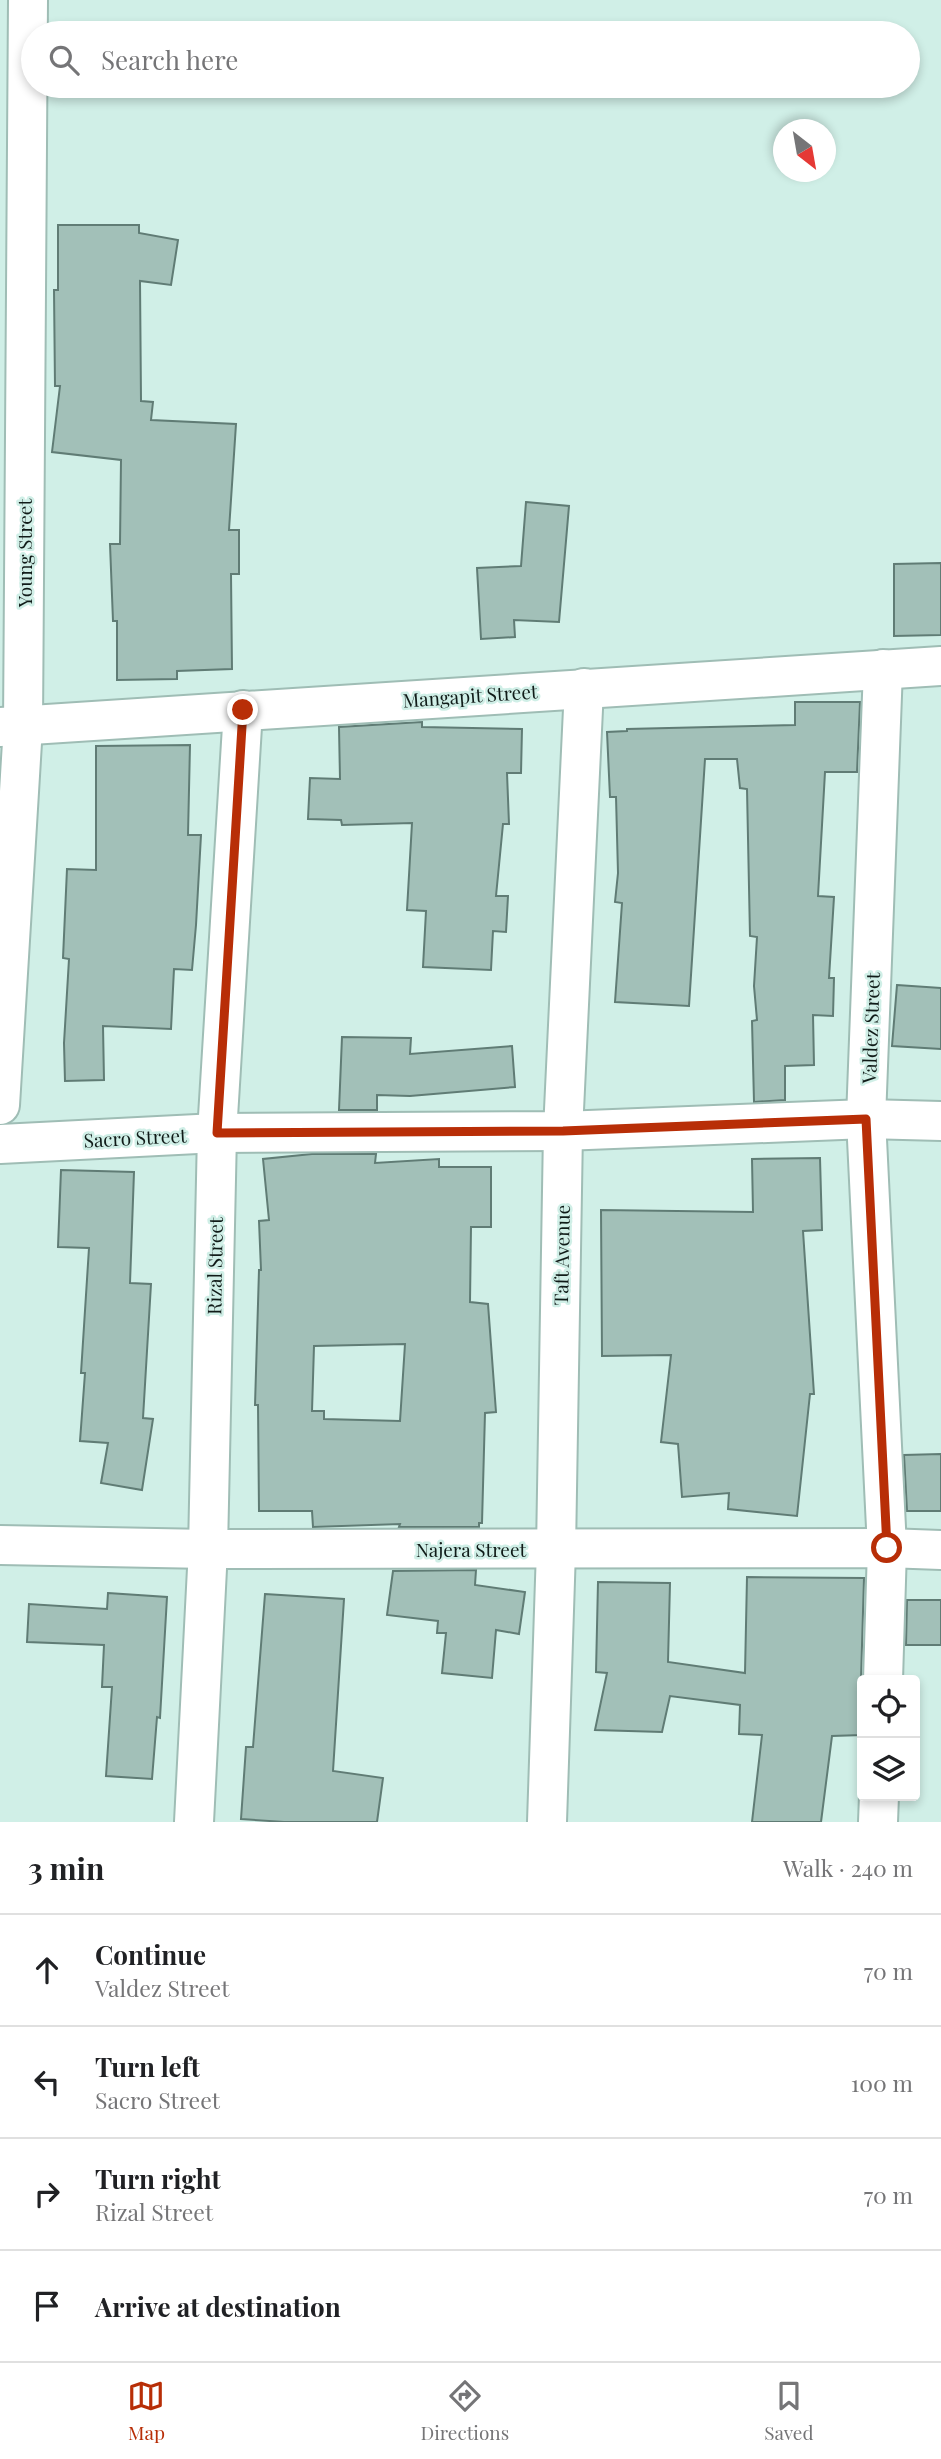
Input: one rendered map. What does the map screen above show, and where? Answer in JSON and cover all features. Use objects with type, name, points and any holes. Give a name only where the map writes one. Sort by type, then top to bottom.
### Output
[{"type":"street","name":"Young Street","points":[[28,0],[28,21]]},
{"type":"street","name":"Young Street","points":[[0,1105],[26,98]]},
{"type":"street","name":"Mangapit Street","points":[[11,727],[941,666]]},
{"type":"street","name":"Valdez Street","points":[[883,669],[866,1119],[887,1548],[883,1675]]},
{"type":"street","name":"Taft Avenue","points":[[547,1822],[556,1549],[563,1131],[584,688]]},
{"type":"street","name":"Rizal Street","points":[[194,1822],[208,1549],[217,1133],[243,710]]},
{"type":"street","name":"Sacro Street","points":[[0,1144],[217,1133],[563,1131],[866,1119],[941,1121]]},
{"type":"street","name":"Najera Street","points":[[0,1545],[208,1549],[941,1550]]},
{"type":"street","points":[[878,1822],[879,1801]]},
{"type":"building","points":[[58,225],[139,225],[139,233],[178,240],[171,285],[140,281],[141,401],[153,402],[151,420],[236,424],[229,530],[239,530],[239,574],[231,574],[232,669],[177,671],[177,679],[117,680],[117,621],[113,621],[110,544],[120,544],[121,460],[52,452],[60,386],[55,386],[54,290],[58,290]]},
{"type":"building","points":[[526,502],[569,506],[559,622],[514,620],[515,637],[481,639],[477,568],[521,566]]},
{"type":"building","points":[[941,563],[941,635],[894,636],[894,564]]},
{"type":"building","points":[[795,702],[860,702],[857,772],[825,772],[818,896],[834,897],[829,978],[834,978],[833,1016],[813,1015],[814,1065],[785,1066],[785,1100],[754,1102],[752,1021],[757,1020],[754,986],[757,937],[750,936],[747,789],[740,788],[737,759],[705,759],[689,1006],[615,1002],[622,903],[615,902],[618,873],[616,797],[610,797],[607,732],[627,729],[795,725]]},
{"type":"building","points":[[422,722],[422,727],[522,729],[521,773],[507,773],[509,824],[503,824],[496,896],[508,896],[506,932],[493,931],[491,970],[423,967],[426,911],[407,910],[412,823],[342,825],[341,820],[308,819],[310,778],[340,779],[339,727]]},
{"type":"building","points":[[190,745],[188,835],[201,835],[196,925],[192,970],[174,969],[171,1029],[103,1026],[104,1080],[65,1081],[64,1043],[69,959],[63,958],[67,869],[96,870],[96,746]]},
{"type":"building","points":[[897,985],[941,988],[941,1049],[892,1046]]},
{"type":"building","points":[[342,1037],[411,1038],[410,1054],[512,1046],[515,1087],[410,1096],[377,1095],[377,1110],[339,1110]]},
{"type":"building","points":[[312,1154],[376,1154],[375,1163],[439,1159],[439,1167],[491,1167],[491,1227],[471,1227],[470,1302],[488,1304],[496,1412],[485,1413],[482,1523],[479,1523],[479,1527],[399,1527],[400,1524],[313,1527],[312,1511],[259,1511],[258,1405],[255,1405],[261,1270],[259,1221],[269,1220],[263,1159]],"holes":[[[405,1344],[400,1421],[324,1419],[324,1411],[312,1411],[314,1346]]]},
{"type":"building","points":[[820,1158],[822,1230],[803,1231],[814,1394],[810,1394],[797,1516],[728,1509],[729,1493],[682,1497],[678,1444],[661,1442],[671,1355],[602,1356],[601,1210],[753,1212],[752,1159]]},
{"type":"building","points":[[61,1170],[134,1172],[130,1283],[151,1284],[143,1418],[153,1419],[142,1490],[101,1483],[108,1443],[80,1441],[85,1373],[81,1373],[89,1248],[58,1247]]},
{"type":"building","points":[[941,1454],[941,1511],[907,1511],[904,1455]]},
{"type":"building","points":[[476,1570],[475,1585],[525,1592],[519,1634],[496,1630],[492,1678],[442,1673],[446,1633],[437,1633],[438,1621],[387,1615],[393,1571]]},
{"type":"building","points":[[747,1577],[864,1578],[861,1675],[857,1675],[857,1735],[832,1736],[821,1822],[752,1822],[762,1735],[739,1734],[740,1705],[670,1696],[662,1732],[595,1730],[607,1673],[596,1672],[598,1582],[670,1583],[668,1662],[745,1673]]},
{"type":"building","points":[[108,1593],[167,1597],[160,1718],[157,1717],[152,1779],[106,1776],[112,1687],[102,1687],[104,1645],[27,1642],[29,1604],[107,1609]]},
{"type":"building","points":[[265,1594],[344,1599],[333,1771],[383,1778],[377,1822],[241,1819],[246,1747],[253,1747]]},
{"type":"building","points":[[907,1600],[941,1600],[941,1645],[906,1645]]},
{"type":"route","points":[[243,710],[217,1133],[563,1131],[866,1119],[887,1548]]}]
